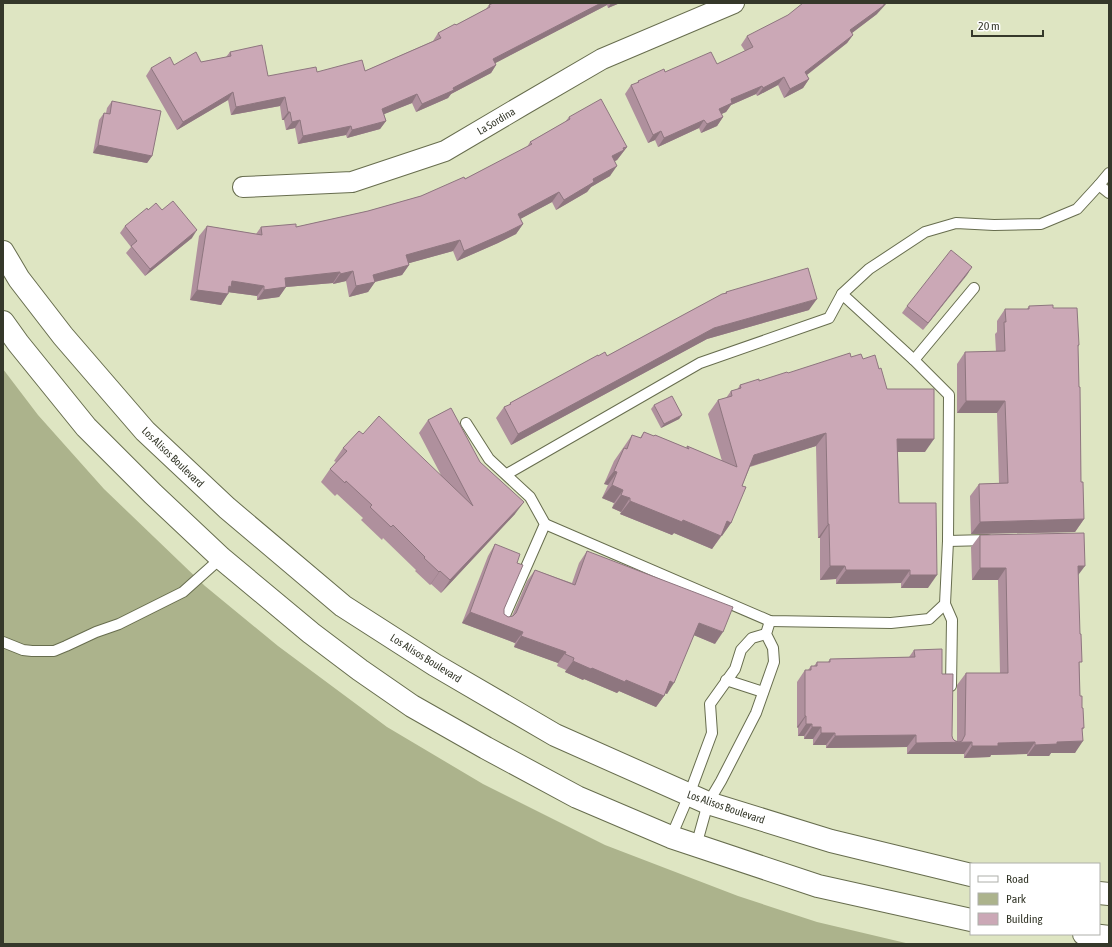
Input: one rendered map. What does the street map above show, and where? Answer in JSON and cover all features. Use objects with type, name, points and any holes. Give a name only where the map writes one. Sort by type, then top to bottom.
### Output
[{"type":"main road","name":"Los Alisos Boulevard","points":[[3,252],[19,279],[63,336],[145,431],[227,508],[343,606],[435,665],[555,735],[699,799],[831,841],[970,875]]},
{"type":"main road","points":[[3,322],[18,343],[86,427],[153,494],[221,558],[317,638],[412,706],[577,797],[671,837],[818,886],[970,920]]},
{"type":"main road","points":[[1092,935],[1109,937]]},
{"type":"street","name":"La Sordina","points":[[243,187],[352,182],[445,151],[602,59],[734,3]]},
{"type":"lane","points":[[506,474],[700,363],[829,318],[842,294],[869,269],[925,232],[956,222],[994,225],[1040,224],[1077,209],[1109,173]]},
{"type":"lane","points":[[1099,185],[1109,193]]},
{"type":"lane","points":[[914,360],[974,288]]},
{"type":"lane","points":[[842,294],[914,360],[949,395],[948,541],[945,604],[952,620],[951,700]]},
{"type":"lane","points":[[466,423],[489,459],[530,497],[545,524],[770,621],[891,623],[929,619],[945,604]]},
{"type":"lane","points":[[502,622],[545,524]]},
{"type":"lane","points":[[948,541],[995,540]]},
{"type":"lane","points":[[3,642],[23,650],[54,651],[96,632],[119,624],[183,592],[221,558]]},
{"type":"lane","points":[[671,837],[699,799],[721,781],[756,713],[774,662],[773,648],[766,634],[770,621]]},
{"type":"lane","points":[[696,846],[699,799],[712,733],[710,704],[735,669],[745,646],[752,638],[766,634]]},
{"type":"lane","points":[[726,680],[763,692]]},
{"type":"green space","points":[[3,369],[38,415],[104,489],[205,586],[278,646],[387,727],[483,784],[605,845],[738,896],[817,922],[910,944],[3,944]]},
{"type":"building","points":[[493,3],[601,3],[493,59],[496,65],[453,88],[454,90],[422,104],[417,94],[382,109],[386,121],[352,130],[351,126],[303,136],[300,120],[292,122],[285,97],[236,107],[233,92],[183,122],[151,68],[170,57],[174,65],[196,52],[201,62],[231,56],[230,52],[262,45],[268,76],[316,67],[317,72],[362,60],[365,71],[441,38],[438,33],[490,7],[489,5]]},
{"type":"building","points":[[803,3],[885,3],[850,30],[853,35],[805,72],[809,79],[790,89],[784,77],[763,88],[762,86],[731,99],[732,103],[719,109],[723,117],[707,124],[704,120],[664,138],[661,131],[653,135],[631,85],[664,69],[665,72],[711,52],[717,64],[753,47],[747,36],[788,15]]},
{"type":"building","points":[[601,99],[627,147],[623,148],[624,150],[612,156],[617,166],[593,179],[594,182],[564,200],[559,192],[518,214],[523,224],[505,233],[464,251],[460,240],[406,255],[409,265],[373,275],[375,282],[356,286],[353,271],[340,274],[340,272],[285,278],[286,287],[264,290],[264,286],[232,281],[231,287],[229,286],[228,294],[197,290],[207,226],[262,235],[261,227],[296,224],[296,227],[368,211],[421,196],[464,177],[465,179],[532,144],[530,142]]},
{"type":"building","points":[[112,101],[161,111],[152,156],[98,145],[104,113],[110,114]]},
{"type":"building","points":[[173,201],[197,230],[150,269],[131,246],[137,241],[125,226],[147,208],[148,210],[156,203],[162,210]]},
{"type":"building","points":[[951,250],[972,267],[928,323],[907,306]]},
{"type":"building","points":[[808,268],[817,299],[714,328],[518,434],[504,407],[598,355],[605,352],[607,356],[722,294],[727,293],[726,292]]},
{"type":"building","points":[[1053,305],[1053,308],[1077,308],[1081,482],[1083,482],[1084,519],[980,522],[979,484],[1008,483],[1005,401],[966,401],[965,352],[1005,351],[1005,309],[1029,309],[1029,306]]},
{"type":"building","points":[[850,353],[851,357],[861,354],[863,359],[875,355],[879,369],[881,368],[887,389],[934,389],[934,439],[897,439],[899,503],[936,503],[937,575],[910,575],[910,570],[846,570],[845,566],[830,566],[826,433],[754,455],[742,486],[746,487],[731,523],[727,521],[721,536],[683,520],[682,522],[630,501],[630,498],[621,495],[623,490],[612,485],[617,472],[614,471],[624,448],[627,449],[632,435],[641,438],[644,432],[689,449],[687,446],[737,467],[718,400],[732,396],[731,391],[741,388],[740,385],[759,379],[759,381],[787,372],[788,373]]},
{"type":"building","points":[[672,396],[682,415],[664,424],[654,405]]},
{"type":"building","points":[[451,408],[480,462],[524,502],[450,580],[424,558],[425,557],[393,525],[391,527],[370,507],[372,505],[346,481],[345,483],[330,469],[347,451],[343,448],[359,431],[363,434],[379,416],[473,506],[428,420]]},
{"type":"building","points":[[1084,533],[1085,566],[1078,566],[1082,662],[1079,662],[1080,696],[1082,696],[1083,708],[1083,741],[1035,745],[1035,742],[998,743],[998,746],[972,746],[972,742],[916,743],[916,735],[835,736],[835,733],[821,733],[821,727],[812,727],[812,724],[806,724],[805,670],[811,670],[811,666],[817,666],[817,662],[830,662],[830,659],[915,657],[914,650],[942,649],[942,674],[953,674],[952,736],[955,741],[962,741],[965,735],[966,673],[1008,673],[1006,568],[980,568],[980,535]]},
{"type":"building","points":[[495,544],[520,554],[517,563],[523,565],[504,609],[504,614],[508,617],[513,616],[516,613],[535,570],[575,585],[587,551],[733,607],[723,632],[699,623],[674,683],[670,681],[664,696],[626,680],[625,682],[592,668],[591,669],[573,661],[574,658],[565,654],[566,652],[521,636],[523,632],[470,612]]}]
